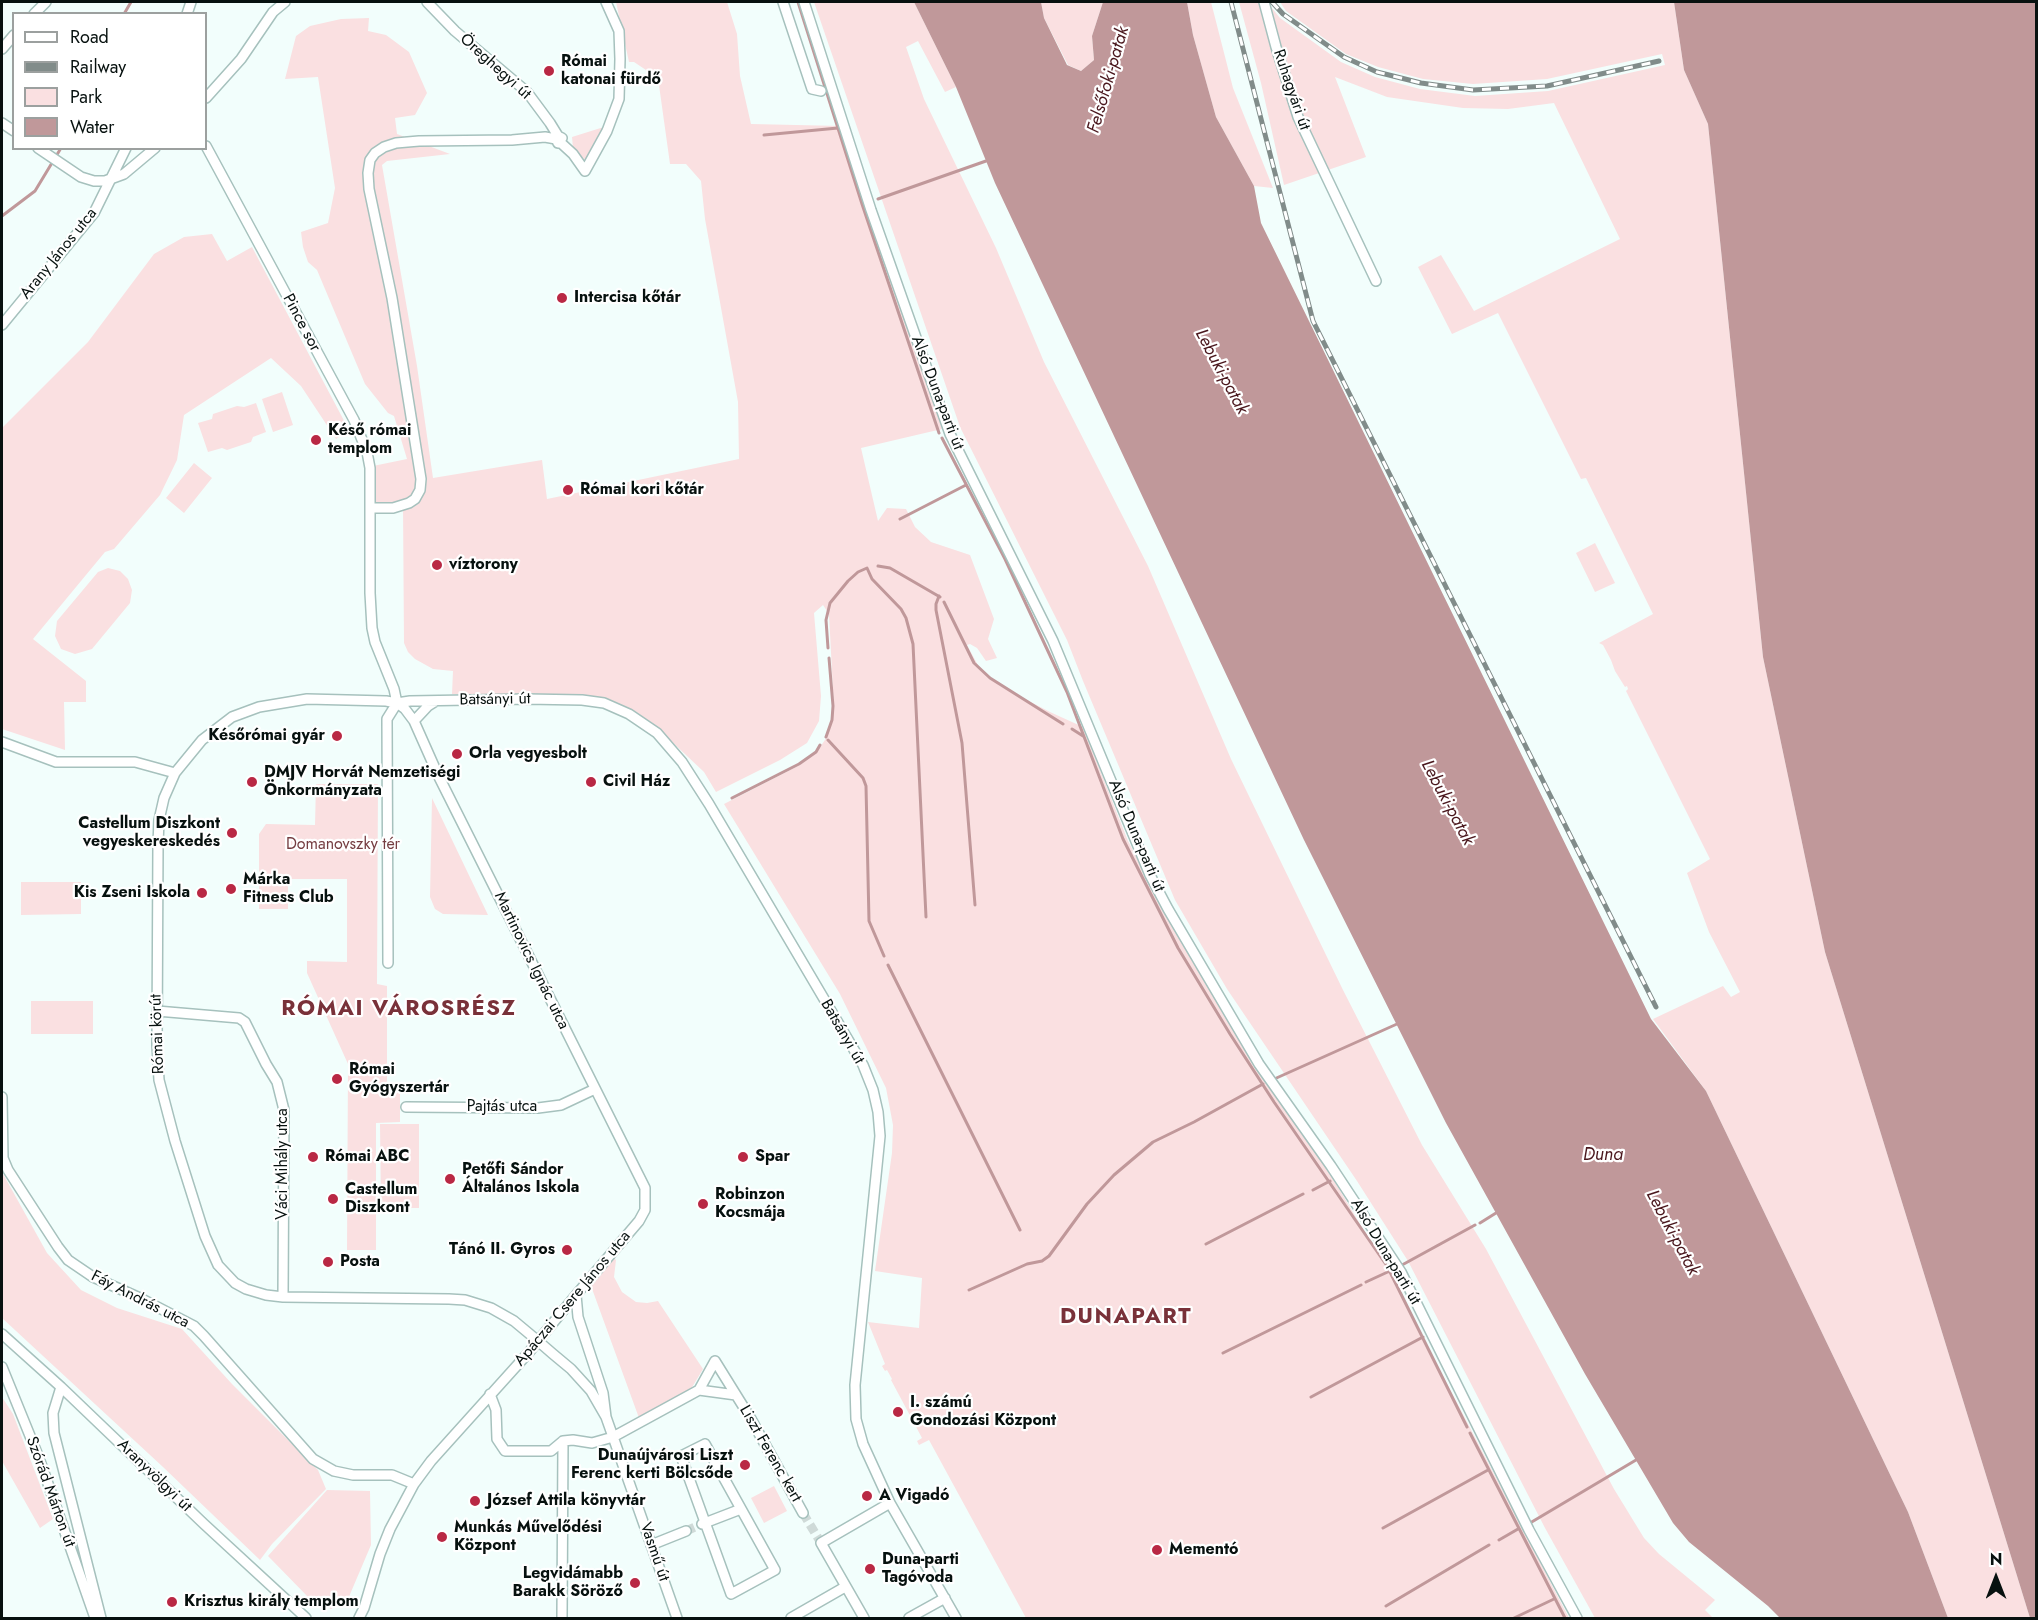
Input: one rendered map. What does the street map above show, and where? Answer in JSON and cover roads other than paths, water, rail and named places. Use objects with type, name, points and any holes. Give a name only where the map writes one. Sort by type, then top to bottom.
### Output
[{"type":"street","points":[[207,97],[241,59],[273,12],[285,2]]},
{"type":"street","name":"Öreghegyi út","points":[[427,2],[455,31],[527,92],[550,123],[558,139],[585,171],[607,131],[619,99],[619,31],[606,2]]},
{"type":"street","points":[[783,2],[812,89],[821,91]]},
{"type":"street","name":"Alsó Duna-parti út","points":[[804,2],[871,210],[950,434],[1053,641],[1150,875],[1215,991],[1271,1081],[1401,1272],[1524,1521],[1577,1618]]},
{"type":"street","name":"Ruhagyári út","points":[[1264,2],[1298,117],[1324,176],[1376,281]]},
{"type":"street","points":[[2,49],[12,37]]},
{"type":"street","points":[[370,508],[393,508],[409,503],[415,499],[420,490],[421,479],[392,298],[369,189],[370,160],[384,147],[419,141],[512,140],[538,137],[558,139]]},
{"type":"street","name":"Pince sor","points":[[207,148],[359,430],[369,460],[370,508]]},
{"type":"street","points":[[41,150],[81,177],[94,181],[112,180]]},
{"type":"street","name":"Arany János utca","points":[[2,325],[94,213],[125,150]]},
{"type":"street","name":"Arany János utca","points":[[112,180],[135,166],[153,150]]},
{"type":"street","name":"Martinovics Ignác utca","points":[[370,508],[372,628],[397,703],[414,721],[438,775],[645,1188],[646,1200]]},
{"type":"street","name":"Római körút","points":[[397,703],[372,700],[307,699],[252,710],[232,717],[202,740],[175,773],[164,798],[159,820],[157,1011],[159,1080],[175,1141],[213,1255],[218,1265],[235,1283],[256,1293],[283,1297],[465,1300],[504,1314],[538,1341]]},
{"type":"street","name":"Batsányi út","points":[[397,703],[549,700],[604,703],[629,714],[657,733],[682,762],[709,804],[863,1065],[873,1090],[880,1136],[855,1385],[856,1419],[863,1444],[890,1503],[956,1618]]},
{"type":"street","points":[[414,721],[436,701]]},
{"type":"street","points":[[388,963],[387,719],[397,703]]},
{"type":"street","points":[[2,742],[56,762],[135,762],[175,773]]},
{"type":"street","name":"Váci Mihály utca","points":[[157,1011],[239,1018],[245,1022],[277,1082],[284,1110],[283,1297]]},
{"type":"street","name":"Pajtás utca","points":[[406,1107],[538,1108],[561,1105],[595,1089]]},
{"type":"street","name":"Fáy András utca","points":[[2,1097],[3,1158],[8,1170],[68,1260],[93,1278],[140,1298],[194,1326],[313,1459],[334,1472],[353,1475],[392,1475],[414,1484]]},
{"type":"street","name":"Apáczai Csere János utca","points":[[359,1618],[390,1529],[414,1484],[431,1461],[538,1341],[639,1221],[645,1210],[646,1200]]},
{"type":"street","name":"Vasmű út","points":[[576,1295],[578,1317],[603,1393],[606,1417]]},
{"type":"street","name":"Aranyvölgyi út","points":[[2,1334],[306,1618]]},
{"type":"street","name":"Vasmű út","points":[[538,1341],[591,1391],[606,1417],[677,1618]]},
{"type":"street","name":"Liszt Ferenc kert","points":[[736,1395],[699,1390],[715,1361],[736,1395],[803,1513]]},
{"type":"street","name":"Szórád Márton út","points":[[2,1367],[39,1458],[95,1618]]},
{"type":"street","name":"Szórád Márton út","points":[[61,1387],[53,1413],[54,1433],[101,1618]]},
{"type":"street","points":[[490,1394],[496,1410],[497,1439],[505,1451],[551,1451],[563,1441],[592,1443],[613,1437],[699,1390]]},
{"type":"street","points":[[562,1617],[563,1441]]},
{"type":"street","points":[[705,1444],[741,1509],[775,1570],[731,1594],[702,1524],[681,1456],[705,1444]]},
{"type":"street","points":[[864,1618],[820,1543],[890,1503]]},
{"type":"street","points":[[702,1524],[741,1509]]},
{"type":"street","points":[[651,1545],[686,1531]]},
{"type":"street","points":[[791,1618],[845,1587]]},
{"type":"street","points":[[909,1618],[945,1598]]},
{"type":"water","name":"Duna","points":[[914,2],[1041,2],[1044,18],[1067,65],[1081,71],[1094,60],[1092,36],[1103,2],[1187,2],[1193,35],[1216,117],[1254,186],[1261,223],[1651,1019],[1706,1091],[1908,1512],[1948,1618],[1780,1618],[1689,1542],[1673,1523],[1585,1374],[1446,1123],[1304,840],[995,183],[956,87]]},
{"type":"water","points":[[1674,2],[2036,2],[2036,1618],[2030,1618],[1825,952],[1763,657],[1708,124],[1684,70]]},
{"type":"waterway","points":[[125,12],[131,2]]},
{"type":"waterway","points":[[798,2],[862,204],[939,433]]},
{"type":"waterway","points":[[764,135],[838,128]]},
{"type":"waterway","points":[[2,216],[35,191],[60,150]]},
{"type":"waterway","points":[[878,199],[986,161]]},
{"type":"waterway","points":[[942,438],[1005,559],[1067,692],[1123,839],[1178,948],[1274,1102],[1387,1266],[1467,1427]]},
{"type":"waterway","points":[[900,519],[966,485]]},
{"type":"waterway","points":[[878,566],[890,568],[940,597]]},
{"type":"waterway","points":[[828,648],[826,620],[830,603],[848,581],[867,568],[872,579],[901,609],[906,618],[913,644],[926,917]]},
{"type":"waterway","points":[[939,596],[936,610],[962,743],[975,905]]},
{"type":"waterway","points":[[944,602],[974,663],[990,678],[1063,724]]},
{"type":"waterway","points":[[826,737],[832,720],[833,706],[829,658]]},
{"type":"waterway","points":[[1072,729],[1083,736]]},
{"type":"waterway","points":[[828,740],[863,778],[866,786],[869,921],[884,956]]},
{"type":"waterway","points":[[732,798],[799,764],[816,752],[820,745]]},
{"type":"waterway","points":[[888,965],[1020,1230]]},
{"type":"waterway","points":[[1272,1080],[1397,1024]]},
{"type":"waterway","points":[[969,1290],[1027,1264],[1042,1261],[1049,1256],[1087,1204],[1114,1175],[1153,1142],[1263,1084]]},
{"type":"waterway","points":[[1313,1190],[1330,1181]]},
{"type":"waterway","points":[[1206,1244],[1303,1194]]},
{"type":"waterway","points":[[1480,1223],[1496,1213]]},
{"type":"waterway","points":[[1402,1265],[1475,1225]]},
{"type":"waterway","points":[[1366,1282],[1392,1270]]},
{"type":"waterway","points":[[1223,1353],[1361,1285]]},
{"type":"waterway","points":[[1311,1397],[1423,1337]]},
{"type":"waterway","points":[[1470,1433],[1565,1618]]},
{"type":"waterway","points":[[1530,1523],[1636,1460]]},
{"type":"waterway","points":[[1383,1528],[1488,1470]]},
{"type":"waterway","points":[[1499,1540],[1518,1529]]},
{"type":"waterway","points":[[1386,1606],[1489,1545]]},
{"type":"waterway","points":[[1514,1618],[1554,1599]]},
{"type":"tunnel","points":[[803,1513],[821,1543]]},
{"type":"tunnel","points":[[686,1531],[700,1525]]},
{"type":"railway","points":[[1231,2],[1313,321],[1656,1007]]},
{"type":"railway","points":[[1272,2],[1283,14],[1344,57],[1377,72],[1421,83],[1473,90],[1547,86],[1659,61]]},
{"type":"place","name":"Római katonai fürdő","points":[[549,71]]},
{"type":"place","name":"Intercisa kőtár","points":[[562,298]]},
{"type":"place","name":"Késő római templom","points":[[316,440]]},
{"type":"place","name":"Római kori kőtár","points":[[568,490]]},
{"type":"place","name":"víztorony","points":[[437,565]]},
{"type":"place","name":"Későrómai gyár","points":[[337,736]]},
{"type":"place","name":"Orla vegyesbolt","points":[[457,754]]},
{"type":"place","name":"DMJV Horvát Nemzetiségi Önkormányzata","points":[[252,782]]},
{"type":"place","name":"Civil Ház","points":[[591,782]]},
{"type":"place","name":"Castellum Diszkont vegyeskereskedés","points":[[232,833]]},
{"type":"place","name":"Márka Fitness Club","points":[[231,889]]},
{"type":"place","name":"Kis Zseni Iskola","points":[[202,893]]},
{"type":"place","name":"Római Gyógyszertár","points":[[337,1079]]},
{"type":"place","name":"Római ABC","points":[[313,1157]]},
{"type":"place","name":"Spar","points":[[743,1157]]},
{"type":"place","name":"Petőfi Sándor Általános Iskola","points":[[450,1179]]},
{"type":"place","name":"Castellum Diszkont","points":[[333,1199]]},
{"type":"place","name":"Robinzon Kocsmája","points":[[703,1204]]},
{"type":"place","name":"Tánó II. Gyros","points":[[567,1250]]},
{"type":"place","name":"Posta","points":[[328,1262]]},
{"type":"place","name":"I. számú Gondozási Központ","points":[[898,1412]]},
{"type":"place","name":"Dunaújvárosi Liszt Ferenc kerti Bölcsőde","points":[[745,1465]]},
{"type":"place","name":"A Vigadó","points":[[867,1496]]},
{"type":"place","name":"József Attila könyvtár","points":[[475,1501]]},
{"type":"place","name":"Munkás Művelődési Központ","points":[[442,1537]]},
{"type":"place","name":"Mementó","points":[[1157,1550]]},
{"type":"place","name":"Duna-parti Tagóvoda","points":[[870,1569]]},
{"type":"place","name":"Legvidámabb Barakk Söröző","points":[[635,1583]]},
{"type":"place","name":"Krisztus király templom","points":[[172,1602]]},
{"type":"district","name":"RÓMAI VÁROSRÉSZ","points":[[399,1010]]},
{"type":"district","name":"DUNAPART","points":[[1126,1318]]},
{"type":"water label","name":"Felsőfoki-patak","points":[[1109,80]]},
{"type":"water label","name":"Lebuki-patak","points":[[1221,372]]},
{"type":"water label","name":"Lebuki-patak","points":[[1447,803]]},
{"type":"water label","name":"Lebuki-patak","points":[[1672,1233]]},
{"type":"park label","name":"Domanovszky tér","points":[[343,845]]}]
